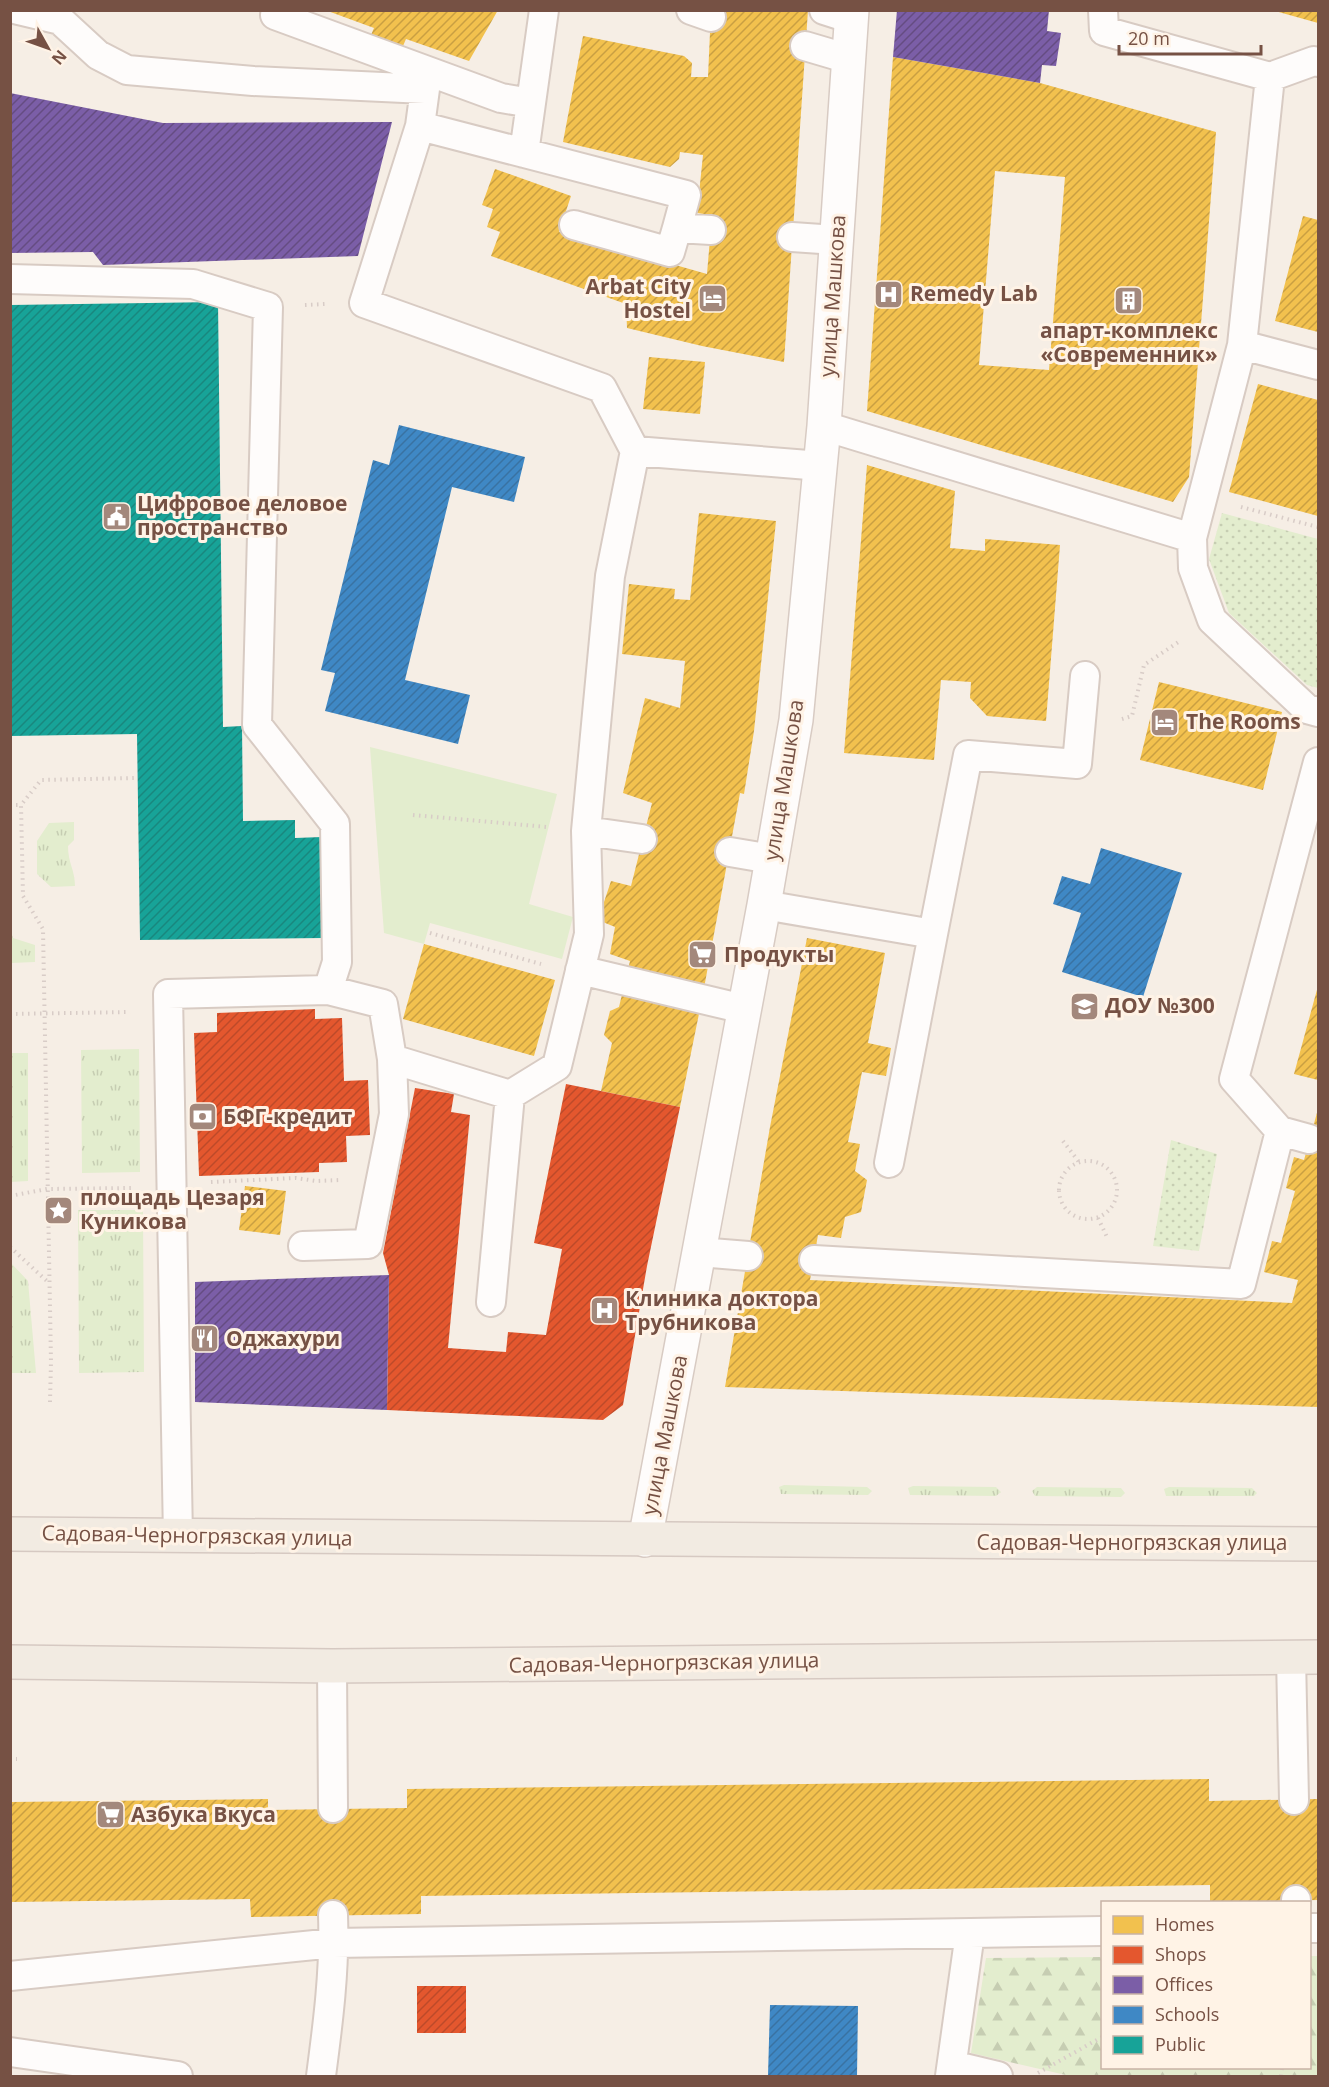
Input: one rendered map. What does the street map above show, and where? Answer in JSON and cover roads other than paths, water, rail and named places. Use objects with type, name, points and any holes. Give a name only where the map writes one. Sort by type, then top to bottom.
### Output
[{"type":"main road","name":"Садовая-Черногрязская улица","points":[[10,1534],[1318,1544]]},
{"type":"main road","name":"Садовая-Черногрязская улица","points":[[10,1662],[332,1666],[1305,1657]]},
{"type":"street","name":"улица Машкова","points":[[645,1540],[764,905],[795,720],[821,466],[849,59],[843,13]]},
{"type":"lane","points":[[18,10],[60,20],[98,55],[127,70],[253,81],[425,89],[420,126],[364,303],[602,388],[635,451],[610,576],[586,831],[589,934],[557,1066],[510,1095],[392,1059]]},
{"type":"lane","points":[[277,10],[275,15],[479,90],[501,98],[531,103]]},
{"type":"lane","points":[[524,153],[544,10]]},
{"type":"lane","points":[[1103,10],[1104,31],[1270,77],[1314,61],[1318,62]]},
{"type":"lane","points":[[806,46],[849,59]]},
{"type":"lane","points":[[1270,77],[1242,345],[1192,538],[1193,568],[1212,620],[1307,709],[1318,712]]},
{"type":"lane","points":[[420,126],[686,195],[670,252],[574,225]]},
{"type":"lane","points":[[677,228],[711,230]]},
{"type":"lane","points":[[792,237],[836,240]]},
{"type":"lane","points":[[10,279],[193,284],[268,307],[256,725],[335,824],[337,962],[328,990]]},
{"type":"lane","points":[[1242,345],[1318,365]]},
{"type":"lane","points":[[824,426],[1192,538]]},
{"type":"lane","points":[[635,451],[821,466]]},
{"type":"lane","points":[[889,1163],[968,755],[1077,764],[1085,676]]},
{"type":"lane","points":[[1310,1139],[1280,1131],[1234,1079],[1318,762]]},
{"type":"lane","points":[[586,831],[642,839]]},
{"type":"lane","points":[[730,852],[771,859]]},
{"type":"lane","points":[[764,905],[933,934]]},
{"type":"lane","points":[[580,969],[744,1009]]},
{"type":"lane","points":[[178,1537],[168,994],[328,990],[383,1004],[392,1059],[394,1114],[368,1244],[303,1246]]},
{"type":"lane","points":[[491,1302],[510,1095]]},
{"type":"lane","points":[[814,1260],[1241,1284],[1280,1131]]},
{"type":"lane","points":[[699,1252],[748,1256]]},
{"type":"lane","points":[[1294,1800],[1305,1657]]},
{"type":"lane","points":[[332,1666],[333,1808]]},
{"type":"lane","points":[[321,2076],[328,2019],[334,1929]]},
{"type":"lane","points":[[10,1976],[334,1929],[970,1933],[1101,1931]]},
{"type":"lane","points":[[970,1933],[951,2071],[998,2076]]},
{"type":"lane","points":[[10,2052],[133,2073],[178,2076]]},
{"type":"place","name":"Remedy Lab","points":[[889,294]]},
{"type":"place","name":"Arbat City Hostel","points":[[712,299]]},
{"type":"place","name":"апарт-комплекс «Современник»","points":[[1129,300]]},
{"type":"place","name":"Цифровое деловое пространство","points":[[116,516]]},
{"type":"place","name":"The Rooms","points":[[1165,722]]},
{"type":"place","name":"Продукты","points":[[703,955]]},
{"type":"place","name":"ДОУ №300","points":[[1084,1006]]},
{"type":"place","name":"БФГ-кредит","points":[[202,1117]]},
{"type":"place","name":"площадь Цезаря Куникова","points":[[59,1210]]},
{"type":"place","name":"Клиника доктора Трубникова","points":[[604,1311]]},
{"type":"place","name":"Оджахури","points":[[205,1339]]},
{"type":"place","name":"Азбука Вкуса","points":[[110,1815]]}]
